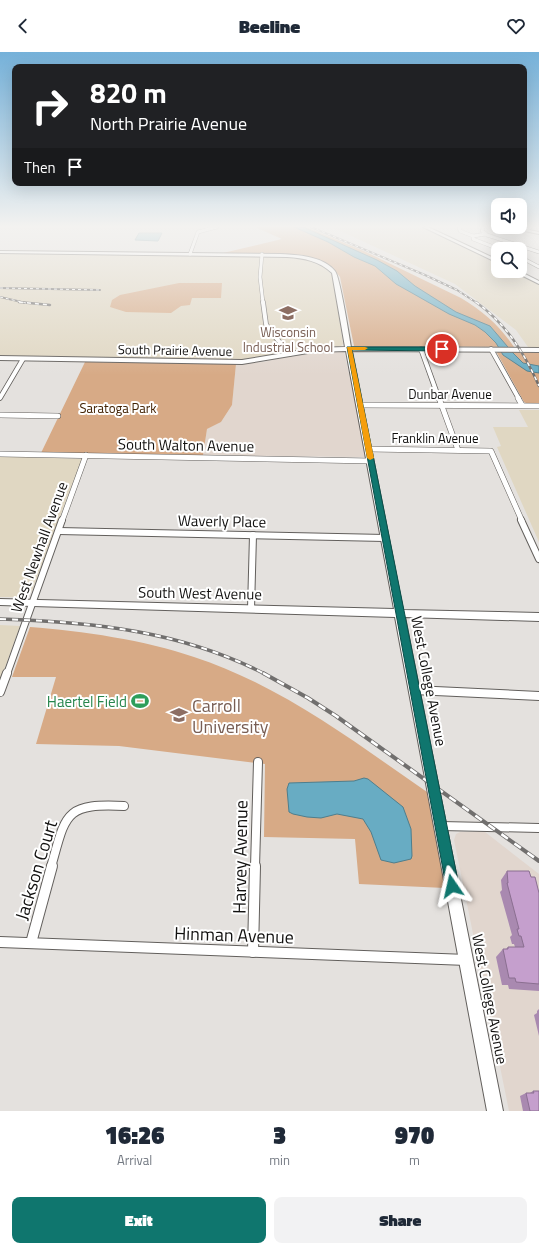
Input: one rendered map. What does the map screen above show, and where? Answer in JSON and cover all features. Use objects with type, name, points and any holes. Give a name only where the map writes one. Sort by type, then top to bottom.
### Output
[{"type":"street","points":[[260,276],[266,324],[270,331],[290,354]]},
{"type":"street","name":"West College Avenue","points":[[336,276],[495,1111]]},
{"type":"street","points":[[527,277],[539,283]]},
{"type":"street","name":"South Prairie Avenue","points":[[0,358],[243,362],[264,360],[316,349],[539,350]]},
{"type":"street","points":[[421,349],[458,450]]},
{"type":"street","points":[[495,349],[522,406]]},
{"type":"street","points":[[0,398],[23,359]]},
{"type":"street","name":"Dunbar Avenue","points":[[360,405],[539,406]]},
{"type":"street","points":[[0,416],[58,416]]},
{"type":"street","name":"Franklin Avenue","points":[[369,449],[490,450],[493,452],[539,559]]},
{"type":"street","name":"South Walton Avenue","points":[[0,454],[371,461]]},
{"type":"street","name":"West Newhall Avenue","points":[[0,692],[31,603],[86,455]]},
{"type":"street","name":"Waverly Place","points":[[59,531],[385,538]]},
{"type":"street","points":[[251,608],[253,535]]},
{"type":"street","name":"South West Avenue","points":[[0,602],[539,617]]},
{"type":"street","points":[[414,690],[539,696]]},
{"type":"street","name":"Harvey Avenue","points":[[253,952],[258,762]]},
{"type":"street","name":"Jackson Court","points":[[31,943],[61,832],[68,817],[78,809],[85,806],[124,806]]},
{"type":"street","points":[[441,826],[539,828]]},
{"type":"street","name":"Hinman Avenue","points":[[0,942],[467,960]]},
{"type":"shaded area","points":[[0,276],[333,276],[343,344],[341,346],[308,348],[267,357],[245,359],[0,356]]},
{"type":"shaded area","points":[[439,276],[525,278],[539,285],[539,348],[528,347],[516,330],[455,284]]},
{"type":"shaded area","points":[[315,351],[344,352],[360,423],[365,457],[203,455],[207,429],[221,422],[232,405],[236,364],[263,362]]},
{"type":"shaded area","points":[[519,410],[539,410],[539,542],[497,447],[501,446],[493,427],[528,427]]},
{"type":"shaded area","points":[[0,456],[82,459],[32,591],[27,596],[23,597],[0,597]]},
{"type":"shaded area","points":[[0,625],[20,626],[0,681]]},
{"type":"shaded area","points":[[460,832],[485,832],[539,874],[539,1111],[509,1111],[454,840],[456,834]]},
{"type":"green space","points":[[416,276],[469,303],[497,326],[514,347],[354,346],[340,277]]},
{"type":"green space","points":[[179,283],[222,283],[221,298],[192,298],[190,305],[181,306],[171,313],[126,312],[110,307],[112,300],[120,295]]},
{"type":"green space","points":[[498,351],[539,352],[539,404],[528,404],[524,402],[497,353]]},
{"type":"green space","name":"Saratoga Park","points":[[85,362],[236,364],[232,405],[221,422],[207,429],[203,455],[41,453]]},
{"type":"green space","name":"Carroll University","points":[[30,627],[113,637],[175,651],[226,669],[256,683],[315,716],[427,792],[445,888],[359,884],[355,839],[264,837],[265,764],[119,746],[36,744],[56,677],[12,677]]},
{"type":"water","points":[[387,276],[404,276],[415,286],[456,312],[490,326],[523,363],[539,366],[539,373],[527,371],[503,355],[496,343],[475,325],[449,314],[396,284]]},
{"type":"water","points":[[364,778],[368,779],[403,807],[411,829],[411,859],[394,863],[381,860],[371,832],[363,819],[337,814],[321,818],[307,817],[289,812],[287,789],[289,783],[354,781]]},
{"type":"building","points":[[507,871],[529,871],[531,877],[535,877],[539,893],[539,984],[516,982],[515,978],[509,978],[503,949],[508,949],[508,947],[524,947],[517,929],[519,929],[507,883]]},
{"type":"building","points":[[533,1091],[539,1091],[539,1111],[530,1111],[526,1093],[534,1093]]},
{"type":"railway","points":[[428,276],[457,290],[477,303]]},
{"type":"railway","points":[[0,288],[100,290]]},
{"type":"railway","points":[[0,297],[24,302]]},
{"type":"railway","points":[[19,302],[24,302]]},
{"type":"railway","points":[[24,302],[50,305]]},
{"type":"railway","points":[[476,302],[505,329],[520,350],[539,386]]},
{"type":"railway","points":[[0,619],[35,620],[103,626],[169,638],[233,659],[264,673]]},
{"type":"railway","points":[[264,673],[308,698],[336,716],[539,861]]},
{"type":"slow traffic","points":[[365,348],[349,348],[370,458]]},
{"type":"place","name":"Wisconsin Industrial School","points":[[288,313]]},
{"type":"place","name":"Haertel Field","points":[[140,701]]},
{"type":"place","name":"Carroll University","points":[[179,715]]},
{"type":"route","points":[[442,349],[349,348],[452,886]]}]
